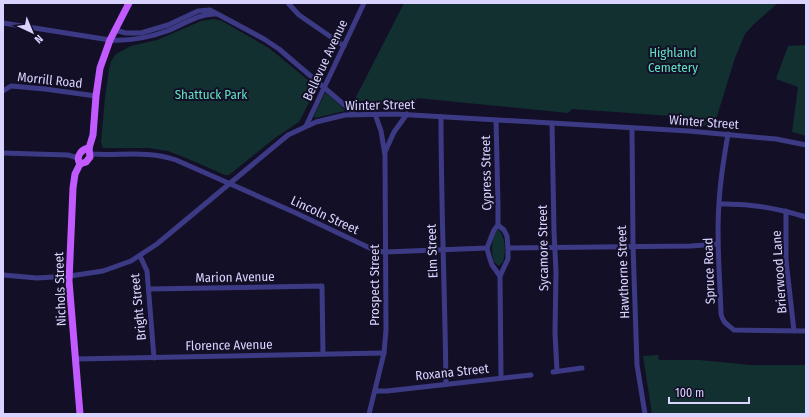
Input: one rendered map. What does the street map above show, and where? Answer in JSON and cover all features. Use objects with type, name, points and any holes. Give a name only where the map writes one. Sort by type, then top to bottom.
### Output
[{"type":"main road","points":[[90,151],[100,68],[114,30],[129,3]]},
{"type":"main road","name":"Nichols Street","points":[[79,161],[86,162],[89,160],[90,151],[84,150],[79,161],[75,174],[73,188],[70,276],[80,414]]},
{"type":"street","points":[[288,3],[299,15],[344,46]]},
{"type":"street","name":"Bellevue Avenue","points":[[306,126],[364,3]]},
{"type":"street","points":[[114,30],[126,33],[141,33],[203,15],[219,15],[275,46],[355,114]]},
{"type":"street","points":[[3,23],[110,40],[132,40],[162,33],[183,21]]},
{"type":"street","name":"Morrill Road","points":[[3,91],[11,86],[96,96]]},
{"type":"street","name":"Winter Street","points":[[3,275],[37,278],[70,276],[94,273],[122,265],[140,256],[157,244],[288,135],[306,126],[334,117],[355,114],[407,114],[728,134],[776,139],[806,145]]},
{"type":"street","name":"Prospect Street","points":[[369,414],[376,391],[384,353],[386,330],[385,155],[381,132],[374,114]]},
{"type":"street","name":"Prospect Street","points":[[385,155],[390,140],[407,114]]},
{"type":"street","name":"Elm Street","points":[[441,117],[442,250],[445,298],[446,384]]},
{"type":"street","name":"Cypress Street","points":[[487,248],[498,224],[496,120]]},
{"type":"street","name":"Sycamore Street","points":[[552,124],[555,247],[555,371],[582,368]]},
{"type":"street","name":"Hawthorne Street","points":[[632,128],[633,245],[637,365],[645,414]]},
{"type":"street","name":"Spruce Road","points":[[728,134],[719,204],[718,244],[722,320],[734,330],[806,331]]},
{"type":"street","name":"Lincoln Street","points":[[90,151],[162,156],[184,163],[372,249],[385,252],[487,248]]},
{"type":"street","points":[[3,156],[3,153],[68,155],[79,161]]},
{"type":"street","points":[[719,204],[738,204],[786,211],[806,218]]},
{"type":"street","name":"Brierwood Lane","points":[[786,211],[786,260],[794,331]]},
{"type":"street","name":"Cypress Street","points":[[498,224],[507,236],[508,248],[508,259],[500,276],[501,378]]},
{"type":"street","points":[[508,248],[633,245],[690,246],[718,244]]},
{"type":"street","points":[[487,248],[492,266],[500,276]]},
{"type":"street","name":"Bright Street","points":[[140,256],[147,271],[154,358]]},
{"type":"street","name":"Marion Avenue","points":[[149,289],[322,286],[323,354]]},
{"type":"street","name":"Florence Avenue","points":[[76,359],[384,353]]},
{"type":"street","name":"Roxana Street","points":[[376,391],[531,375]]},
{"type":"green space","name":"Highland Cemetery","points":[[404,3],[778,3],[745,34],[735,58],[714,126],[685,125],[686,117],[572,109],[568,113],[417,98],[414,107],[359,103],[354,101]]},
{"type":"green space","name":"Shattuck Park","points":[[214,19],[222,21],[269,48],[313,84],[314,93],[299,122],[275,138],[229,175],[225,175],[168,151],[148,148],[103,148],[101,143],[105,97],[111,61],[116,54],[131,46],[157,40],[201,21]]},
{"type":"green space","points":[[806,45],[806,136],[792,132],[798,87],[776,79],[788,46]]},
{"type":"green space","points":[[325,93],[345,111],[315,118],[314,116]]},
{"type":"green space","points":[[497,230],[499,230],[503,238],[505,246],[503,262],[499,266],[494,262],[492,254],[493,242]]},
{"type":"green space","points":[[658,355],[659,360],[699,360],[751,365],[806,365],[806,414],[652,414],[643,356]]}]
